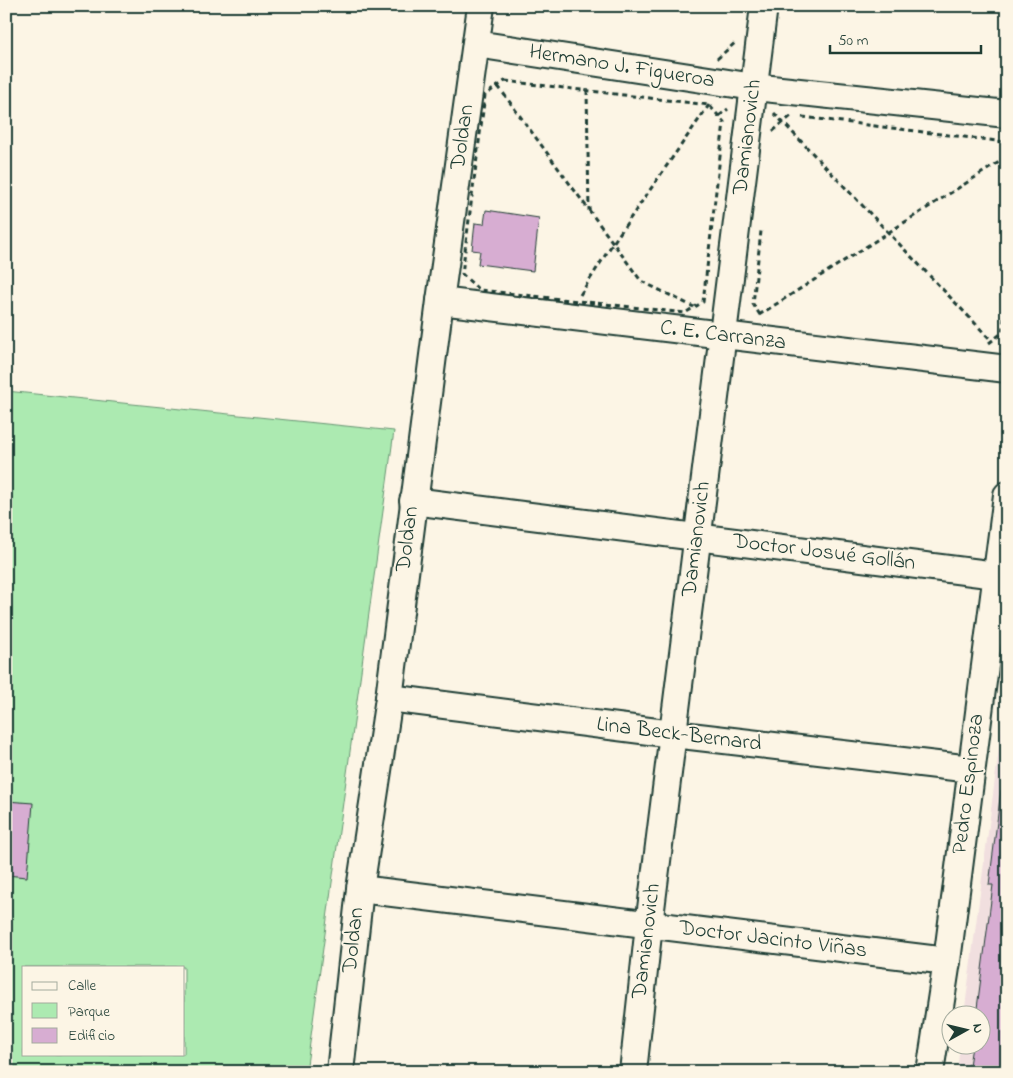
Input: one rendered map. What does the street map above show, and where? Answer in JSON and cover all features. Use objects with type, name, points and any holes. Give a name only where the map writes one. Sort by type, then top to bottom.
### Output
[{"type":"street","name":"Doldan","points":[[340,1072],[360,889],[388,698],[481,6]]},
{"type":"street","name":"Damianovich","points":[[633,1072],[649,925],[764,6]]},
{"type":"street","name":"Hermano J. Figueroa","points":[[476,44],[754,87],[1007,114]]},
{"type":"street","name":"C. E. Carranza","points":[[440,301],[1007,369]]},
{"type":"street","name":"Pedro Espinoza","points":[[930,1072],[947,961],[1007,495]]},
{"type":"street","name":"Doctor Josué Gollán","points":[[413,501],[996,575]]},
{"type":"street","name":"Lina Beck-Bernard","points":[[388,698],[971,769]]},
{"type":"street","name":"Doctor Jacinto Viñas","points":[[360,889],[947,961]]},
{"type":"path","points":[[707,58],[717,59],[736,42],[737,33]]},
{"type":"path","points":[[505,81],[709,105],[724,122],[703,302],[685,313],[479,290],[462,274],[485,95],[498,86],[505,81]]},
{"type":"path","points":[[498,86],[641,281],[694,307]]},
{"type":"path","points":[[587,90],[589,210]]},
{"type":"path","points":[[576,301],[613,243],[709,105]]},
{"type":"path","points":[[772,139],[773,129],[791,116],[1005,142],[1007,144]]},
{"type":"path","points":[[782,122],[992,341]]},
{"type":"path","points":[[760,315],[1007,157]]},
{"type":"path","points":[[762,226],[753,304],[763,319]]},
{"type":"path","points":[[987,344],[1002,333],[1007,292]]},
{"type":"shaded area","points":[[1005,703],[1007,703],[1007,1072],[957,1072],[959,1056],[990,1056],[990,1006],[965,1006]]},
{"type":"green space","points":[[6,391],[394,431],[306,1072],[6,1072]]},
{"type":"building","points":[[486,210],[539,218],[533,271],[478,264],[480,251],[472,250],[475,223],[484,224]]},
{"type":"building","points":[[1001,790],[1007,791],[1007,1072],[968,1072],[970,1056],[990,1056],[990,1006],[977,1006],[993,885],[989,885]]},
{"type":"building","points":[[6,801],[33,803],[27,877],[6,875]]}]
